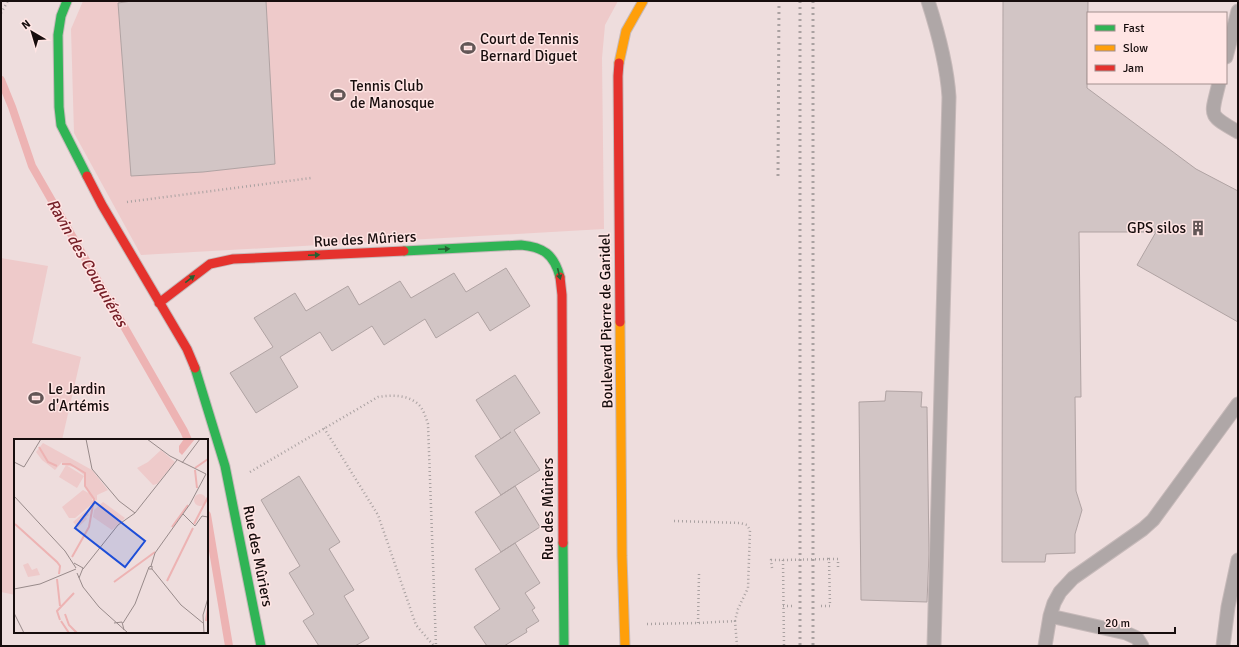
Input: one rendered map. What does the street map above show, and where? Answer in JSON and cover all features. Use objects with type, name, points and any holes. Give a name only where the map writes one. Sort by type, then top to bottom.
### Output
[{"type":"street","points":[[67,1],[61,16],[58,35],[59,107],[61,125],[66,139],[102,205],[159,303]]},
{"type":"street","name":"Boulevard Pierre de Garidel","points":[[625,646],[622,541],[618,76],[620,57],[626,31],[643,1]]},
{"type":"street","name":"Rue des Mûriers","points":[[261,646],[225,466],[193,362],[187,349],[159,303],[210,264],[233,259],[521,245],[537,246],[545,250],[553,259],[558,269],[561,284],[562,623],[564,646]]},
{"type":"lane","points":[[928,1],[939,36],[949,97],[934,646]]},
{"type":"lane","points":[[1227,53],[1238,11]]},
{"type":"lane","points":[[1219,84],[1212,110],[1213,115],[1221,122],[1238,132]]},
{"type":"lane","points":[[1045,646],[1050,616],[1054,603],[1060,592],[1073,578],[1143,529],[1153,520],[1238,404]]},
{"type":"lane","points":[[1223,646],[1228,606],[1238,560]]},
{"type":"lane","points":[[1050,616],[1126,633],[1137,638],[1142,646]]},
{"type":"path","points":[[1,13],[8,1]]},
{"type":"path","points":[[102,205],[312,178]]},
{"type":"path","points":[[229,485],[378,397],[390,395],[405,397],[420,406],[428,424],[435,646]]},
{"type":"path","points":[[324,428],[378,515],[416,625],[435,646]]},
{"type":"path","points":[[674,521],[740,523],[747,525],[750,530],[748,588],[738,608],[736,620],[737,646]]},
{"type":"path","points":[[821,606],[830,606],[829,559]]},
{"type":"path","points":[[772,568],[772,560],[829,559],[838,559],[838,568]]},
{"type":"path","points":[[783,560],[784,646]]},
{"type":"path","points":[[698,574],[698,623]]},
{"type":"path","points":[[783,606],[794,606]]},
{"type":"path","points":[[644,624],[698,623],[736,620]]},
{"type":"shaded area","name":"Tennis Club de Manosque","points":[[83,1],[618,1],[605,25],[602,58],[604,229],[141,255],[74,133],[71,29]]},
{"type":"shaded area","name":"Le Jardin d'Artémis","points":[[1,258],[48,266],[32,343],[81,357],[62,439],[14,439],[14,595],[1,592]]},
{"type":"building","points":[[132,1],[266,1],[275,164],[203,172],[131,176],[118,3]]},
{"type":"building","points":[[1003,1],[1088,1],[1087,88],[1196,169],[1238,191],[1238,322],[1137,265],[1156,232],[1079,232],[1081,397],[1075,397],[1076,491],[1082,510],[1075,534],[1075,553],[1046,554],[1045,562],[1002,562]]},
{"type":"building","points":[[506,268],[530,306],[490,331],[478,312],[436,338],[425,319],[384,345],[372,326],[332,351],[320,332],[280,357],[298,387],[256,413],[230,373],[273,347],[254,318],[295,293],[306,311],[348,286],[359,305],[400,281],[411,298],[454,273],[466,292]]},
{"type":"building","points":[[515,375],[540,413],[514,430],[540,470],[501,495],[475,456],[501,439],[476,400]]},
{"type":"building","points":[[886,391],[922,392],[921,407],[927,407],[929,554],[927,602],[861,600],[859,402],[885,401]]},
{"type":"building","points":[[299,476],[340,542],[329,549],[354,590],[344,596],[369,638],[355,646],[319,646],[303,621],[314,614],[289,573],[300,566],[261,500]]},
{"type":"building","points":[[515,486],[540,527],[501,552],[475,512]]},
{"type":"building","points":[[515,543],[540,583],[525,593],[535,608],[532,610],[539,621],[526,629],[527,632],[504,646],[487,646],[474,627],[500,609],[475,569]]},
{"type":"waterway","name":"Ravin des Couquiéres","points":[[1,80],[32,166],[188,439]]},
{"type":"waterway","name":"Ravin des Couquiéres","points":[[208,521],[229,646]]},
{"type":"railway","points":[[778,176],[779,1]]},
{"type":"railway","points":[[800,1],[800,646]]},
{"type":"railway","points":[[813,1],[813,646]]},
{"type":"traffic: fast","points":[[67,1],[61,16],[58,35],[59,107],[61,125],[87,176]]},
{"type":"traffic: fast","points":[[404,251],[521,245],[529,246],[541,250],[551,257],[558,269],[560,277]]},
{"type":"traffic: fast","points":[[195,368],[225,466],[261,646]]},
{"type":"traffic: fast","points":[[563,543],[564,646]]},
{"type":"traffic: slow","points":[[619,63],[626,31],[643,1]]},
{"type":"traffic: slow","points":[[620,322],[622,556],[625,646]]},
{"type":"traffic: jam","points":[[619,63],[620,322]]},
{"type":"traffic: jam","points":[[87,176],[102,205],[187,349],[195,368]]},
{"type":"traffic: jam","points":[[159,303],[210,264],[233,259],[404,251]]},
{"type":"traffic: jam","points":[[560,277],[562,295],[563,543]]},
{"type":"place","name":"Court de Tennis Bernard Diguet","points":[[468,48]]},
{"type":"place","name":"Tennis Club de Manosque","points":[[338,95]]},
{"type":"place","name":"GPS silos","points":[[1198,228]]},
{"type":"place","name":"Le Jardin d'Artémis","points":[[36,398]]}]
